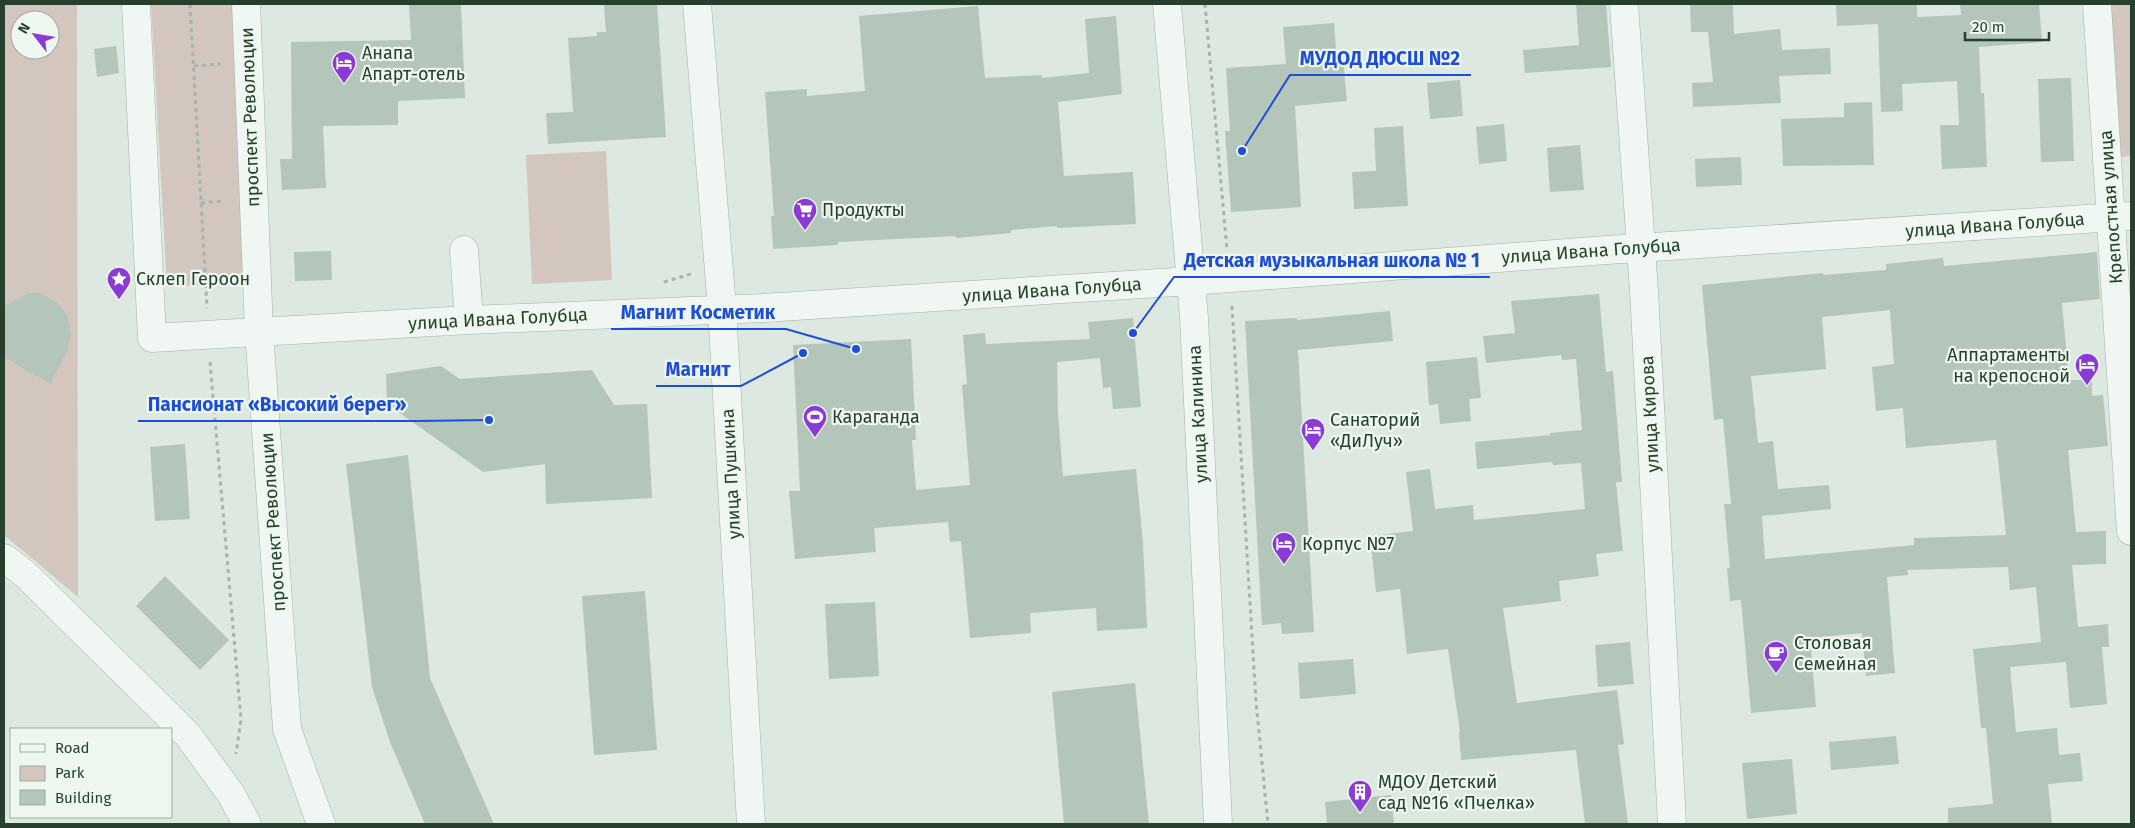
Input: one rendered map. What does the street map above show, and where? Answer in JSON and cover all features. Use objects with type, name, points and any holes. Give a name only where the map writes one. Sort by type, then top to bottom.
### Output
[{"type":"street","name":"улица Ивана Голубца","points":[[136,4],[152,338],[469,320],[722,308],[763,308],[1191,281],[1641,247],[2121,217]]},
{"type":"street","name":"проспект Революции","points":[[246,4],[259,331],[288,729],[321,824]]},
{"type":"street","name":"улица Пушкина","points":[[697,4],[722,308],[751,824]]},
{"type":"street","name":"улица Калинина","points":[[1167,4],[1191,281],[1218,824]]},
{"type":"street","name":"улица Кирова","points":[[1624,4],[1641,247],[1672,824]]},
{"type":"street","name":"Крепостная улица","points":[[2097,4],[2121,217],[2131,531]]},
{"type":"street","points":[[464,250],[469,320]]},
{"type":"street","points":[[4,558],[25,574],[187,734],[232,794],[247,824]]},
{"type":"path","points":[[190,4],[208,335],[241,719],[232,794]]},
{"type":"path","points":[[1205,4],[1230,278],[1256,702],[1268,824]]},
{"type":"green space","points":[[4,4],[77,4],[78,597],[4,535]]},
{"type":"green space","points":[[151,4],[234,4],[248,282],[167,287]]},
{"type":"green space","points":[[2111,4],[2131,4],[2131,156],[2120,157]]},
{"type":"green space","points":[[606,151],[612,280],[532,284],[526,155]]},
{"type":"building","points":[[409,4],[461,4],[465,98],[398,101],[398,125],[323,126],[326,188],[282,190],[280,159],[292,159],[291,42],[411,40]]},
{"type":"building","points":[[604,4],[657,4],[666,137],[548,144],[546,113],[573,112],[568,38],[597,36],[597,32],[606,32]]},
{"type":"building","points":[[1576,4],[1606,4],[1611,67],[1525,73],[1523,50],[1579,45]]},
{"type":"building","points":[[1690,4],[1733,4],[1734,34],[1780,29],[1782,50],[1830,48],[1831,74],[1779,76],[1781,103],[1693,107],[1692,83],[1713,82],[1708,32],[1691,32]]},
{"type":"building","points":[[1836,4],[1917,4],[1917,17],[1961,15],[1960,4],[2039,4],[2042,42],[1979,47],[1981,93],[1984,93],[1987,167],[1942,169],[1940,125],[1959,125],[1957,81],[1902,84],[1903,111],[1881,112],[1878,24],[1837,26]]},
{"type":"building","points":[[978,6],[985,78],[1042,75],[1042,78],[1089,73],[1085,19],[1116,16],[1122,94],[1058,102],[1064,176],[1133,172],[1136,224],[1057,228],[1057,226],[1011,230],[1011,233],[956,238],[956,236],[838,242],[838,245],[773,249],[771,216],[774,216],[765,92],[807,89],[807,96],[865,91],[859,16]]},
{"type":"building","points":[[1334,23],[1337,60],[1343,59],[1347,101],[1295,106],[1301,207],[1231,212],[1225,131],[1230,131],[1226,68],[1286,64],[1283,27]]},
{"type":"building","points":[[116,46],[119,73],[97,77],[94,49]]},
{"type":"building","points":[[2071,78],[2074,161],[2041,162],[2038,79]]},
{"type":"building","points":[[1460,80],[1463,116],[1430,119],[1427,83]]},
{"type":"building","points":[[1872,102],[1874,165],[1783,166],[1781,119],[1844,117],[1844,103]]},
{"type":"building","points":[[1504,124],[1507,161],[1479,164],[1476,127]]},
{"type":"building","points":[[1403,126],[1408,206],[1354,209],[1352,172],[1376,171],[1374,128]]},
{"type":"building","points":[[1580,145],[1584,190],[1550,192],[1547,148]]},
{"type":"building","points":[[1741,157],[1742,185],[1696,187],[1695,159]]},
{"type":"building","points":[[331,251],[332,280],[295,281],[294,252]]},
{"type":"building","points":[[2097,252],[2100,299],[2062,303],[2069,380],[2092,380],[2092,396],[2103,395],[2108,446],[2068,450],[2076,532],[2106,531],[2106,564],[2072,565],[2078,627],[2108,624],[2109,647],[2102,647],[2107,704],[2070,708],[2066,662],[2010,667],[2016,732],[2057,728],[2059,755],[2080,753],[2083,781],[2048,784],[2052,824],[1948,824],[1948,808],[1993,804],[1986,728],[1981,728],[1973,649],[2041,642],[2036,587],[2010,590],[2008,567],[1907,570],[1908,575],[1887,577],[1895,673],[1866,676],[1862,633],[1810,638],[1816,707],[1751,713],[1741,600],[1730,601],[1727,568],[1730,568],[1724,504],[1731,504],[1723,419],[1714,420],[1702,285],[1823,273],[1823,275],[1886,270],[1886,264],[1943,258],[1944,266]],"holes":[[[1890,310],[1894,364],[1872,367],[1876,411],[1903,408],[1906,448],[1996,440],[2006,535],[1914,538],[1914,545],[1765,559],[1762,516],[1831,509],[1829,485],[1778,489],[1773,441],[1758,443],[1751,376],[1826,369],[1822,317]]]},
{"type":"building","points":[[28,293],[41,293],[57,303],[68,316],[71,335],[66,353],[50,384],[4,357],[4,306]]},
{"type":"building","points":[[1599,294],[1606,372],[1613,371],[1622,482],[1616,482],[1623,551],[1596,554],[1599,576],[1559,581],[1561,601],[1503,608],[1517,703],[1617,690],[1624,744],[1618,745],[1628,824],[1585,824],[1576,750],[1461,760],[1460,732],[1448,649],[1407,654],[1400,589],[1376,592],[1370,536],[1413,531],[1406,472],[1430,469],[1435,509],[1473,505],[1474,520],[1585,509],[1581,463],[1553,465],[1552,462],[1477,469],[1475,442],[1582,430],[1576,359],[1562,360],[1561,355],[1486,363],[1483,336],[1515,333],[1511,301]]},
{"type":"building","points":[[1390,311],[1393,341],[1298,350],[1314,632],[1282,634],[1281,623],[1262,625],[1245,321],[1297,318],[1297,320]]},
{"type":"building","points":[[1133,318],[1141,407],[1113,409],[1111,387],[1103,388],[1100,358],[1057,362],[1058,413],[1063,476],[1136,469],[1143,543],[1147,628],[1097,631],[1096,608],[1030,613],[1031,633],[970,638],[961,541],[950,542],[948,522],[874,528],[876,552],[795,559],[789,491],[800,491],[793,345],[911,339],[916,440],[912,440],[916,490],[970,485],[962,385],[967,384],[963,335],[985,333],[986,344],[1090,339],[1088,322]]},
{"type":"building","points":[[1477,357],[1481,398],[1469,399],[1471,421],[1440,424],[1438,404],[1429,405],[1426,362]]},
{"type":"building","points":[[441,366],[460,379],[592,370],[614,405],[647,404],[652,498],[546,504],[545,464],[483,472],[387,404],[386,374]]},
{"type":"building","points":[[185,444],[190,519],[155,521],[150,447]]},
{"type":"building","points":[[408,455],[430,678],[494,824],[425,824],[390,742],[372,687],[346,464]]},
{"type":"building","points":[[165,576],[229,640],[200,670],[136,606]]},
{"type":"building","points":[[645,591],[657,750],[594,755],[582,596]]},
{"type":"building","points":[[875,602],[879,676],[829,679],[825,604]]},
{"type":"building","points":[[1630,642],[1634,684],[1598,687],[1595,645]]},
{"type":"building","points":[[1353,659],[1356,694],[1300,699],[1298,663]]},
{"type":"building","points":[[1135,683],[1149,824],[1064,824],[1052,692]]},
{"type":"building","points":[[1896,736],[1899,764],[1831,770],[1829,742]]},
{"type":"building","points":[[1792,759],[1797,814],[1747,819],[1742,763]]},
{"type":"building","name":"МДОУ Детский сад №16 «Пчелка»","points":[[1391,795],[1394,824],[1327,824],[1325,802]]},
{"type":"place","name":"Анапа Апарт-отель","points":[[344,84]]},
{"type":"place","name":"МУДОД ДЮСШ №2","points":[[1242,151]]},
{"type":"place","name":"Продукты","points":[[805,231]]},
{"type":"place","name":"Склеп Героон","points":[[119,300]]},
{"type":"place","name":"Детская музыкальная школа № 1","points":[[1133,333]]},
{"type":"place","name":"Магнит Косметик","points":[[856,349]]},
{"type":"place","name":"Магнит","points":[[803,353]]},
{"type":"place","name":"Аппартаменты на крепосной","points":[[2087,386]]},
{"type":"place","name":"Пансионат «Высокий берег»","points":[[489,420]]},
{"type":"place","name":"Караганда","points":[[815,438]]},
{"type":"place","name":"Санаторий «ДиЛуч»","points":[[1313,451]]},
{"type":"place","name":"Корпус №7","points":[[1284,565]]},
{"type":"place","name":"Столовая Семейная","points":[[1776,674]]},
{"type":"place","name":"МДОУ Детский сад №16 «Пчелка»","points":[[1360,813]]}]
